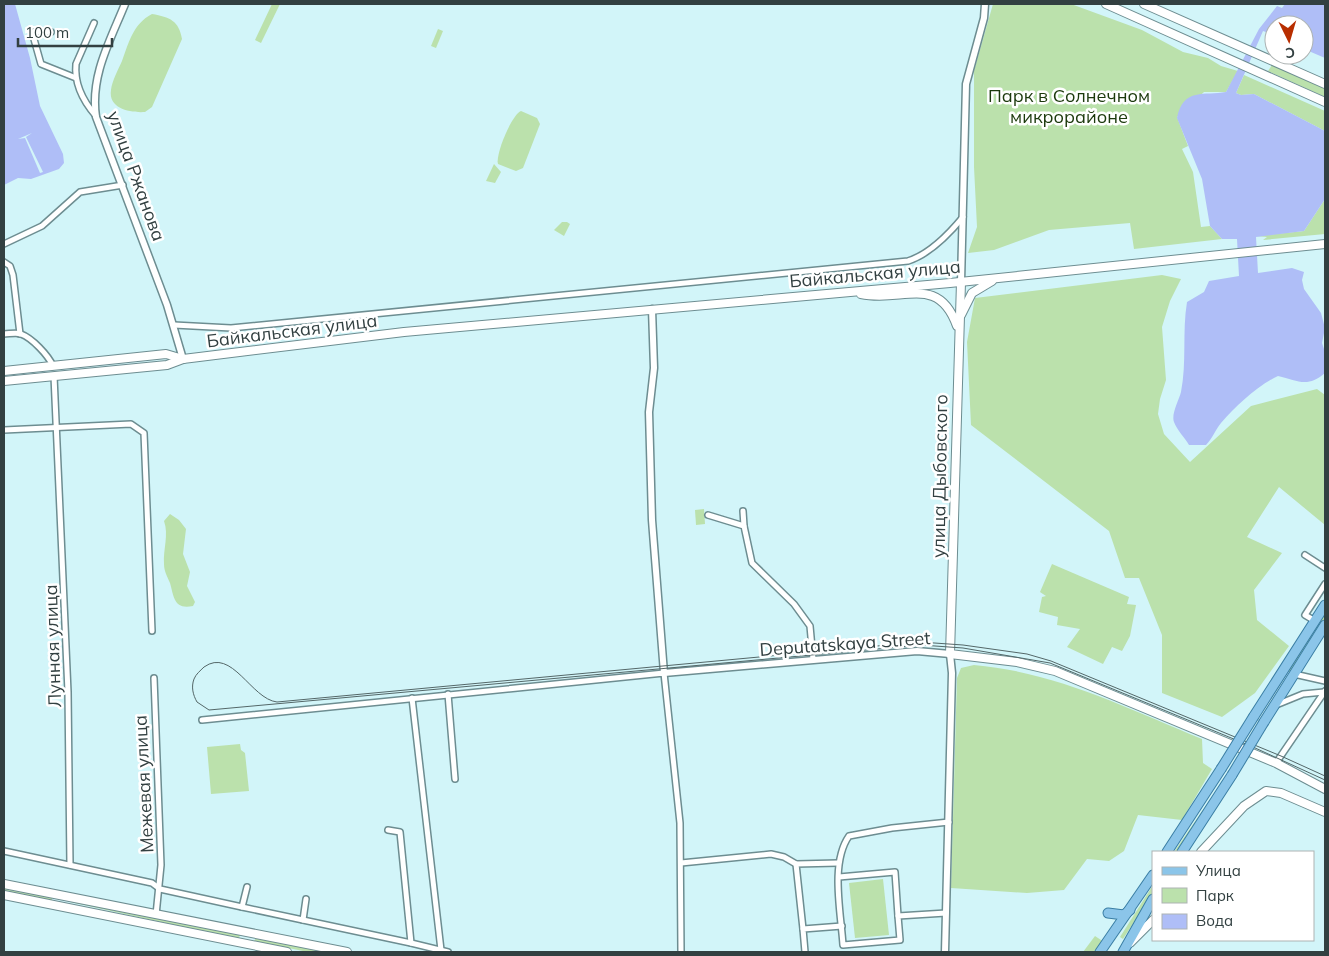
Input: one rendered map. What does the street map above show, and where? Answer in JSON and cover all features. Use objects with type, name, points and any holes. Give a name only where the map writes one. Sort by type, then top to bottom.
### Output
[{"type":"main road","points":[[1106,4],[1325,102]]},
{"type":"main road","points":[[1144,4],[1325,84]]},
{"type":"main road","name":"Байкальская улица","points":[[4,381],[167,365],[183,359],[404,332],[961,282],[1325,244]]},
{"type":"main road","points":[[958,326],[972,293],[998,278]]},
{"type":"main road","name":"улица Дыбовского","points":[[950,654],[958,326],[961,282]]},
{"type":"main road","points":[[854,292],[876,298],[929,294],[947,305],[958,326]]},
{"type":"main road","name":"Байкальская улица","points":[[4,371],[166,354],[183,359]]},
{"type":"main road","points":[[1168,851],[1325,604]]},
{"type":"main road","points":[[1183,851],[1325,625]]},
{"type":"main road","name":"Deputatskaya Street","points":[[950,654],[1017,662],[1055,671],[1276,763],[1325,788]]},
{"type":"main road","points":[[1277,680],[1286,686]]},
{"type":"main road","points":[[1203,851],[1238,812],[1264,792],[1281,793],[1324,811]]},
{"type":"main road","points":[[1100,952],[1152,878]]},
{"type":"main road","points":[[4,884],[347,952]]},
{"type":"main road","points":[[4,895],[287,952]]},
{"type":"main road","points":[[1125,949],[1152,901]]},
{"type":"main road","points":[[1108,913],[1124,915],[1136,902]]},
{"type":"main road","points":[[1125,949],[1152,921]]},
{"type":"street","name":"улица Ржанова","points":[[125,4],[97,73],[93,98],[96,117],[174,325],[183,359]]},
{"type":"street","name":"улица Дыбовского","points":[[961,282],[966,84],[984,18],[985,4]]},
{"type":"street","points":[[94,23],[76,64],[76,78],[85,103],[96,117]]},
{"type":"street","points":[[51,32],[32,32],[41,64],[76,78]]},
{"type":"street","points":[[4,244],[42,226],[80,192],[123,185]]},
{"type":"street","points":[[174,325],[231,328],[908,261],[919,258],[955,227],[964,215]]},
{"type":"street","points":[[4,262],[10,266],[13,275],[20,334]]},
{"type":"street","points":[[652,309],[654,368],[649,412],[652,520],[664,673],[680,823],[681,952]]},
{"type":"street","points":[[4,334],[20,334],[38,348],[50,360],[53,366]]},
{"type":"street","name":"Лунная улица","points":[[54,376],[68,692],[70,865]]},
{"type":"street","points":[[4,430],[131,424],[144,433],[152,631]]},
{"type":"street","points":[[743,512],[752,563],[794,604],[810,626],[813,659]]},
{"type":"street","points":[[708,515],[744,526]]},
{"type":"street","points":[[1305,555],[1325,568]]},
{"type":"street","points":[[1315,621],[1305,615],[1325,584]]},
{"type":"street","name":"Deputatskaya Street","points":[[202,720],[813,659],[917,651],[950,654]]},
{"type":"street","name":"улица Дыбовского","points":[[945,952],[952,673],[950,654]]},
{"type":"street","points":[[1294,674],[1325,681]]},
{"type":"street","name":"Межевая улица","points":[[154,678],[162,865],[156,915]]},
{"type":"street","points":[[1276,763],[1325,692]]},
{"type":"street","points":[[1274,706],[1303,694],[1325,692]]},
{"type":"street","points":[[448,694],[455,779]]},
{"type":"street","points":[[412,698],[441,950]]},
{"type":"street","points":[[838,877],[895,872],[900,940],[843,945],[838,877],[838,864],[843,845],[849,836],[892,828],[949,822]]},
{"type":"street","points":[[388,830],[400,832],[411,943]]},
{"type":"street","points":[[4,851],[152,883],[160,889],[448,952]]},
{"type":"street","points":[[681,863],[771,854],[784,857],[796,864],[838,864]]},
{"type":"street","points":[[796,864],[805,952]]},
{"type":"street","points":[[242,907],[247,887]]},
{"type":"street","points":[[62,906],[64,896]]},
{"type":"street","points":[[303,920],[306,899]]},
{"type":"street","points":[[898,916],[946,913]]},
{"type":"street","points":[[804,929],[842,926]]},
{"type":"street","points":[[248,944],[252,939],[250,933]]},
{"type":"green space","points":[[272,4],[280,4],[261,43],[255,40]]},
{"type":"green space","name":"Парк в Солнечном микрорайоне","points":[[993,4],[1071,4],[1142,30],[1183,52],[1208,58],[1221,66],[1238,71],[1226,92],[1204,92],[1177,117],[1188,146],[1182,149],[1193,172],[1201,227],[1210,226],[1222,239],[1134,249],[1130,223],[1049,230],[994,250],[968,253],[977,227],[974,167],[974,71]]},
{"type":"green space","points":[[152,14],[169,18],[173,21],[179,28],[182,39],[152,107],[145,112],[133,112],[122,109],[113,102],[111,90],[136,28]]},
{"type":"green space","points":[[438,29],[443,31],[436,48],[431,46]]},
{"type":"green space","points":[[1272,65],[1325,88],[1325,97],[1268,71]]},
{"type":"green space","points":[[1244,75],[1325,111],[1325,131],[1254,94],[1241,95],[1236,93]]},
{"type":"green space","points":[[521,111],[537,118],[540,124],[523,168],[516,171],[498,164],[498,159],[509,127],[513,119]]},
{"type":"green space","points":[[494,164],[501,172],[495,183],[486,181]]},
{"type":"green space","points":[[1325,199],[1325,234],[1263,240],[1267,237],[1256,236],[1304,231]]},
{"type":"green space","points":[[562,222],[570,224],[564,236],[554,230]]},
{"type":"green space","points":[[1162,275],[1181,279],[1170,301],[1162,327],[1166,380],[1158,414],[1164,434],[1190,462],[1251,406],[1317,389],[1325,395],[1325,525],[1279,487],[1247,537],[1282,553],[1254,590],[1257,620],[1289,646],[1255,693],[1222,717],[1162,693],[1162,635],[1139,578],[1125,578],[1109,531],[971,425],[967,342],[975,298]]},
{"type":"green space","points":[[704,509],[705,524],[696,525],[695,510]]},
{"type":"green space","points":[[170,514],[179,520],[186,529],[183,554],[190,572],[187,586],[195,602],[193,606],[187,607],[178,604],[166,574],[164,558],[166,532],[164,521]]},
{"type":"green space","points":[[1052,564],[1129,597],[1127,604],[1136,605],[1130,636],[1122,651],[1112,647],[1103,664],[1067,647],[1080,629],[1057,625],[1058,617],[1039,612],[1042,597],[1046,596],[1040,592]]},
{"type":"green space","points":[[1325,612],[1325,621],[1293,671],[1289,673],[1289,669]]},
{"type":"green space","points":[[974,665],[1004,669],[1062,683],[1202,739],[1203,763],[1212,769],[1182,820],[1138,815],[1124,851],[1109,861],[1087,859],[1064,890],[1027,893],[951,888],[957,678],[961,668]]},
{"type":"green space","points":[[240,744],[241,750],[245,753],[249,791],[211,794],[207,747]]},
{"type":"green space","points":[[1218,788],[1180,851],[1175,851]]},
{"type":"green space","points":[[883,879],[889,935],[855,938],[849,883]]},
{"type":"green space","points":[[1152,887],[1152,895],[1123,939],[1120,937]]},
{"type":"green space","points":[[4,888],[52,897],[52,902],[4,892]]},
{"type":"green space","points":[[70,899],[240,934],[239,939],[70,902]]},
{"type":"green space","points":[[1095,936],[1104,942],[1096,952],[1083,952]]},
{"type":"green space","points":[[256,938],[324,952],[308,952],[254,941]]},
{"type":"water","points":[[4,4],[15,4],[30,58],[40,106],[63,154],[64,163],[59,169],[31,179],[18,178],[4,185]]},
{"type":"water","points":[[1285,4],[1325,4],[1325,58],[1314,53],[1314,15],[1270,15],[1277,6],[1282,8]]},
{"type":"water","points":[[1264,23],[1264,31],[1236,93],[1241,95],[1254,94],[1325,131],[1325,199],[1304,231],[1256,237],[1258,273],[1292,268],[1304,272],[1302,280],[1304,289],[1321,313],[1325,328],[1322,343],[1325,352],[1325,373],[1319,378],[1308,382],[1278,376],[1262,385],[1240,403],[1221,423],[1206,445],[1189,445],[1173,419],[1183,381],[1187,302],[1204,292],[1209,281],[1239,276],[1237,239],[1222,239],[1210,226],[1202,179],[1177,118],[1184,101],[1190,97],[1226,92]]},
{"type":"pier","points":[[32,133],[26,137],[43,172],[40,173],[25,138],[18,139]]},
{"type":"tram line","points":[[1325,776],[1051,661],[1027,654],[963,645],[920,642],[277,702],[268,699],[233,668],[224,664],[214,663],[204,667],[194,679],[193,685],[197,702],[209,710],[921,645],[963,648],[1050,663],[1253,747],[1325,780]]}]
